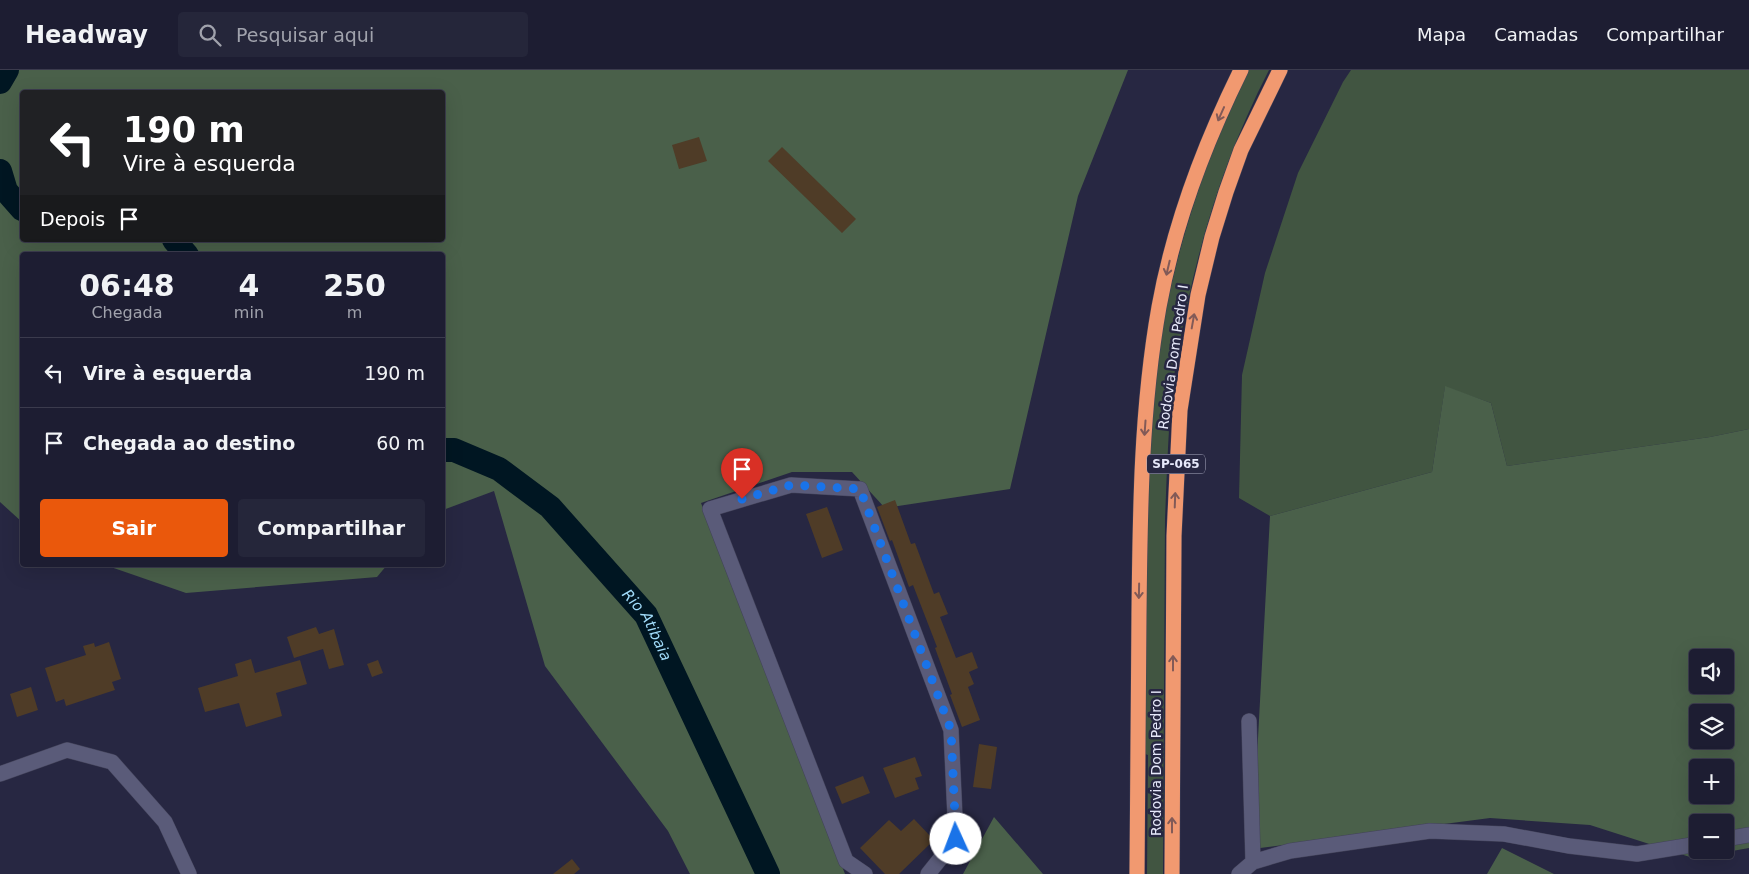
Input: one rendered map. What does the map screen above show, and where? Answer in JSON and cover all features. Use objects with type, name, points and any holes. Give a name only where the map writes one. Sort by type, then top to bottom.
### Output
[{"type":"highway","name":"Rodovia Dom Pedro I","points":[[1137,874],[1140,532],[1150,368],[1159,306],[1187,199],[1211,136],[1241,70]]},
{"type":"highway","name":"Rodovia Dom Pedro I","points":[[1172,874],[1174,536],[1180,410],[1198,295],[1212,237],[1241,150],[1280,70]]},
{"type":"street","points":[[865,874],[846,861],[710,508],[791,485],[860,489],[951,730],[956,839],[928,874]]},
{"type":"street","points":[[1250,721],[1253,862]]},
{"type":"street","points":[[0,774],[67,750],[112,762],[165,822],[189,874]]},
{"type":"street","points":[[1239,874],[1253,862],[1290,851],[1430,830],[1504,834],[1569,846],[1637,854],[1689,845]]},
{"type":"street","points":[[1734,838],[1749,835]]},
{"type":"green space","points":[[0,70],[1128,70],[1078,196],[1010,489],[885,508],[852,472],[792,472],[701,503],[845,874],[690,874],[668,831],[545,666],[494,491],[445,509],[445,252],[20,252],[20,520],[0,502]]},
{"type":"green space","points":[[1248,70],[1269,70],[1231,155],[1211,212],[1188,301],[1173,383],[1165,519],[1163,874],[1147,874],[1148,755],[1145,754],[1148,502],[1151,418],[1157,363],[1171,284],[1192,209],[1218,136]]},
{"type":"green space","points":[[1351,70],[1749,70],[1749,429],[1710,437],[1507,466],[1491,403],[1445,387],[1432,472],[1270,516],[1239,498],[1242,375],[1265,273],[1298,173],[1343,82]]},
{"type":"green space","points":[[1445,386],[1491,403],[1507,466],[1710,437],[1749,429],[1749,848],[1734,851],[1734,814],[1689,814],[1689,857],[1590,825],[1490,818],[1252,849],[1270,516],[1432,472]]},
{"type":"green space","points":[[111,567],[385,567],[377,577],[186,593]]},
{"type":"green space","points":[[994,817],[1043,874],[963,874]]},
{"type":"green space","points":[[1502,848],[1554,874],[1487,874]]},
{"type":"building","points":[[699,137],[707,161],[679,169],[672,145]]},
{"type":"building","points":[[782,147],[856,219],[842,233],[768,161]]},
{"type":"building","points":[[895,500],[911,544],[915,543],[934,594],[939,592],[948,614],[940,617],[956,658],[972,652],[978,668],[969,672],[974,684],[968,687],[980,720],[962,727],[935,648],[937,647],[913,585],[909,587],[892,540],[890,541],[877,507]]},
{"type":"building","points":[[827,507],[843,550],[822,558],[806,514]]},
{"type":"building","points":[[316,627],[319,634],[334,629],[344,665],[329,669],[323,649],[294,658],[287,637]]},
{"type":"building","points":[[109,642],[121,679],[112,682],[115,690],[66,706],[64,699],[56,702],[45,668],[86,655],[83,646],[94,643],[95,647]]},
{"type":"building","points":[[251,659],[255,673],[300,660],[307,684],[276,693],[282,716],[246,727],[239,703],[205,712],[198,688],[238,676],[235,664]]},
{"type":"building","points":[[378,660],[383,673],[372,677],[367,664]]},
{"type":"building","points":[[31,687],[38,710],[17,717],[10,694]]},
{"type":"building","points":[[979,744],[997,747],[991,789],[973,787]]},
{"type":"building","points":[[915,757],[922,776],[915,778],[919,789],[895,798],[883,768]]},
{"type":"building","points":[[863,776],[870,793],[842,804],[835,787]]},
{"type":"building","points":[[914,819],[934,840],[899,874],[885,874],[860,848],[889,820],[901,831]]},
{"type":"building","points":[[572,859],[580,869],[574,874],[553,874]]},
{"type":"waterway","name":"Rio Atibaia","points":[[0,82],[7,70]]},
{"type":"waterway","name":"Rio Atibaia","points":[[0,171],[6,191],[20,207]]},
{"type":"waterway","name":"Rio Atibaia","points":[[176,242],[184,252]]},
{"type":"waterway","name":"Rio Atibaia","points":[[445,450],[454,450],[499,469],[550,507],[646,615],[768,874]]},
{"type":"route","points":[[742,499],[791,485],[860,489],[951,730],[956,839]]}]
